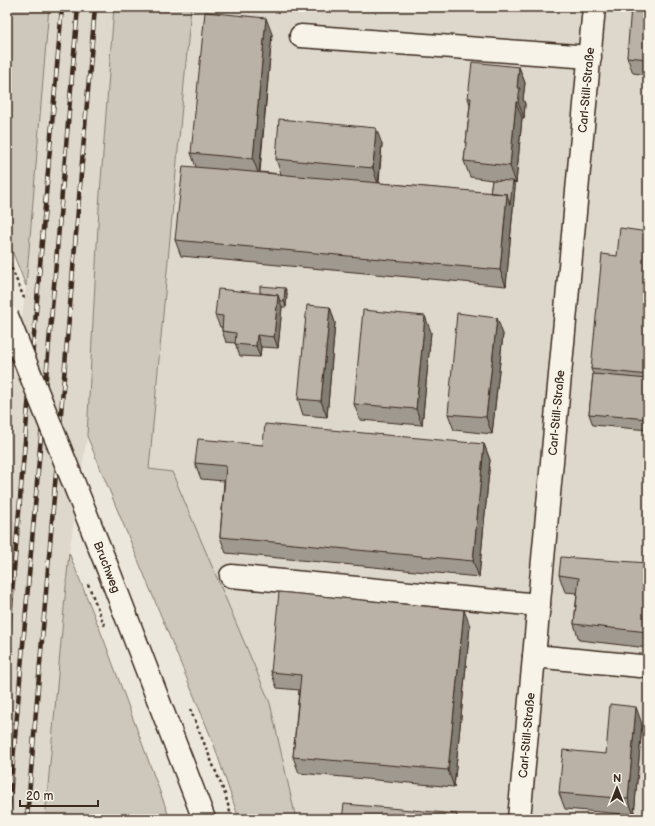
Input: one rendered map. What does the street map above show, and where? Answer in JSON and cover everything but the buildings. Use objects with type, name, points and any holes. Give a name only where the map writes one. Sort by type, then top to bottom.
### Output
[{"type":"street","name":"Carl-Still-Straße","points":[[519,819],[594,7]]},
{"type":"street","points":[[300,36],[590,57]]},
{"type":"street","name":"Bruchweg","points":[[7,316],[108,569],[204,819]]},
{"type":"street","points":[[231,576],[539,605]]},
{"type":"street","points":[[534,656],[640,666]]},
{"type":"shaded area","points":[[7,7],[49,7],[26,286],[7,238]]},
{"type":"shaded area","points":[[49,7],[114,7],[99,207],[87,436],[69,553],[45,819],[7,819],[7,436],[26,286]]},
{"type":"shaded area","points":[[114,7],[191,7],[149,469],[172,472],[270,703],[296,819],[239,819],[213,742],[87,436],[99,207]]},
{"type":"shaded area","points":[[191,7],[648,7],[648,819],[296,819],[270,703],[149,469]]},
{"type":"shaded area","points":[[7,395],[10,402],[7,436]]},
{"type":"shaded area","points":[[69,553],[104,640],[170,819],[45,819]]},
{"type":"railway","points":[[7,652],[62,7]]},
{"type":"railway","points":[[8,819],[78,7]]},
{"type":"railway","points":[[27,819],[95,7]]}]
